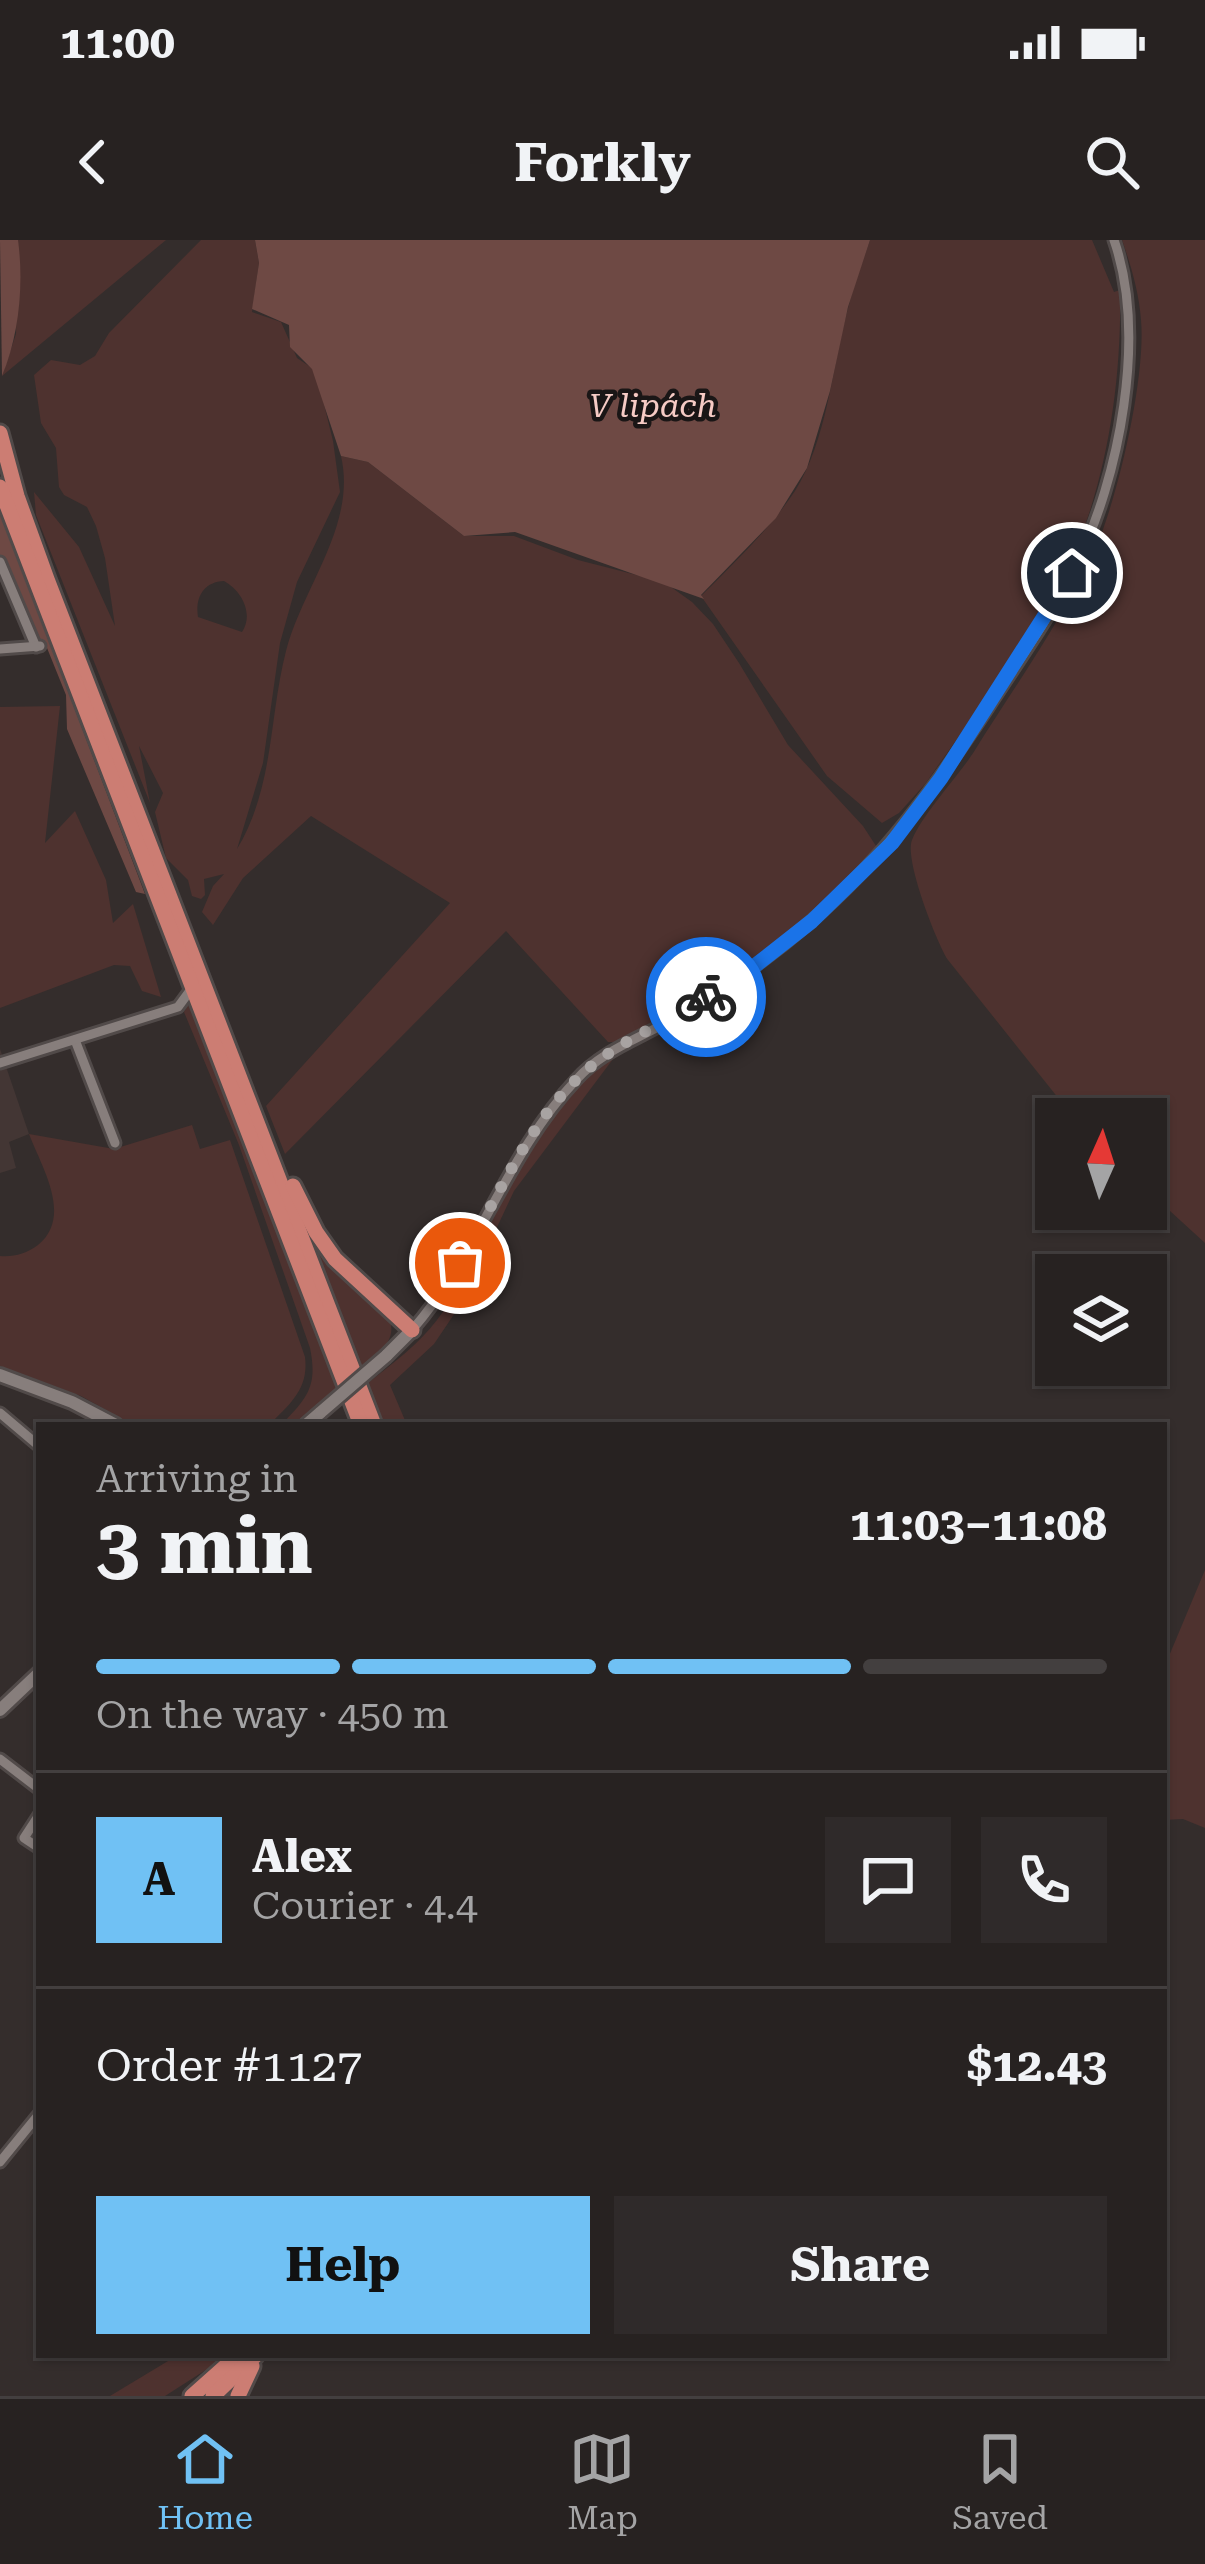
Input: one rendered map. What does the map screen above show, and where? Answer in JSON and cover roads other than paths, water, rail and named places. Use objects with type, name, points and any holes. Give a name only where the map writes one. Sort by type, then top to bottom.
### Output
[{"type":"highway","points":[[0,433],[47,579],[373,1422]]},
{"type":"highway","points":[[0,487],[358,1422]]},
{"type":"highway","points":[[261,1126],[316,1232],[335,1258],[412,1330]]},
{"type":"highway","points":[[192,2396],[235,2358]]},
{"type":"highway","points":[[213,2396],[254,2358]]},
{"type":"highway","points":[[238,2396],[256,2358]]},
{"type":"street","points":[[309,1422],[386,1356],[439,1299],[544,1119],[578,1077],[616,1047],[661,1026],[756,965],[812,921],[892,843],[941,778],[1020,658],[1084,548],[1110,472],[1131,337],[1127,290],[1114,240]]},
{"type":"street","points":[[0,562],[38,646],[3,649],[0,633]]},
{"type":"street","points":[[0,1063],[178,1006],[192,988]]},
{"type":"street","points":[[75,1040],[115,1143]]},
{"type":"street","points":[[0,1375],[110,1422]]},
{"type":"street","points":[[0,1384],[19,1384]]},
{"type":"street","points":[[0,1413],[36,1443]]},
{"type":"street","points":[[0,1710],[36,1676]]},
{"type":"street","points":[[0,1759],[36,1788]]},
{"type":"street","points":[[36,1819],[24,1838],[36,1846]]},
{"type":"street","points":[[0,2162],[36,2118]]},
{"type":"park label","name":"V lipách","points":[[653,405]]}]
